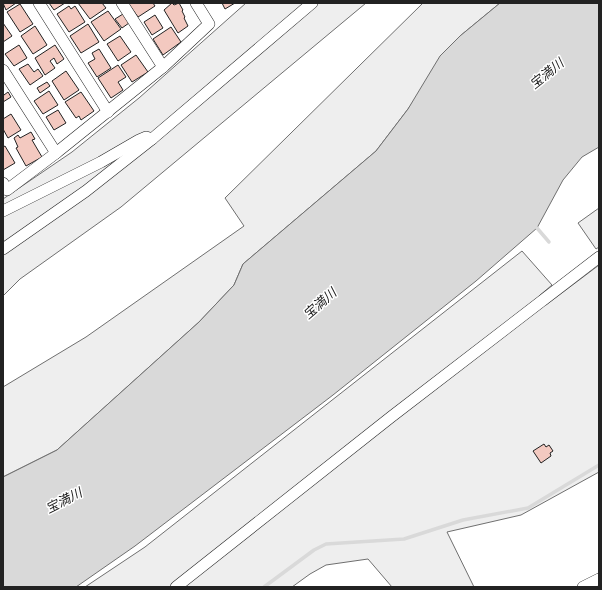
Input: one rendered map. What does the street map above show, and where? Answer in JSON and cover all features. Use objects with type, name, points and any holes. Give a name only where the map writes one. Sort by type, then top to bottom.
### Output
[{"type":"street","points":[[39,3],[108,112]]},
{"type":"street","points":[[122,3],[163,67]]},
{"type":"street","points":[[3,183],[7,190],[108,112],[163,67],[209,24],[196,3]]},
{"type":"street","points":[[3,249],[86,191],[152,139],[312,3]]},
{"type":"street","points":[[3,70],[56,153]]},
{"type":"street","points":[[3,211],[101,162],[139,140],[146,137],[152,139]]},
{"type":"street","points":[[176,587],[391,417],[599,257]]},
{"type":"street","points":[[583,587],[599,579]]},
{"type":"shaded area","points":[[246,3],[366,3],[121,207],[20,279],[3,296],[3,199],[72,152],[139,98]]},
{"type":"shaded area","points":[[423,3],[500,3],[460,36],[376,151],[243,264],[234,285],[199,322],[57,450],[3,477],[3,387],[86,337],[244,226],[225,198]]},
{"type":"shaded area","points":[[599,208],[599,247],[596,249],[578,223]]},
{"type":"shaded area","points":[[522,251],[552,285],[539,296],[546,305],[599,265],[599,472],[521,515],[447,532],[474,587],[392,587],[368,559],[326,565],[292,587],[85,587],[145,547]]},
{"type":"water","name":"宝満川","points":[[500,3],[599,3],[599,147],[582,157],[563,180],[537,228],[476,281],[333,395],[135,546],[76,587],[3,587],[3,477],[57,450],[199,322],[234,285],[243,264],[376,151],[408,109],[440,56],[460,36]]},
{"type":"building","points":[[3,3],[16,3],[6,10]]},
{"type":"building","points":[[49,3],[65,3],[54,10]]},
{"type":"building","points":[[78,3],[102,3],[106,8],[90,19]]},
{"type":"building","points":[[128,3],[153,3],[155,6],[138,17]]},
{"type":"building","points":[[172,3],[174,5],[179,3],[188,26],[178,33],[164,10]]},
{"type":"building","points":[[222,3],[235,3],[225,9]]},
{"type":"building","points":[[20,4],[33,24],[20,32],[7,12]]},
{"type":"building","points":[[69,6],[71,9],[75,6],[85,22],[69,32],[57,14]]},
{"type":"building","points":[[108,11],[121,29],[104,41],[91,22]]},
{"type":"building","points":[[123,14],[129,23],[122,28],[115,19]]},
{"type":"building","points":[[155,15],[163,28],[152,35],[144,22]]},
{"type":"building","points":[[3,23],[12,36],[3,42]]},
{"type":"building","points":[[88,24],[99,42],[81,53],[70,36]]},
{"type":"building","points":[[35,26],[47,45],[33,54],[21,36]]},
{"type":"building","points":[[171,27],[181,42],[163,55],[153,39]]},
{"type":"building","points":[[120,36],[131,52],[118,61],[107,44]]},
{"type":"building","points":[[19,45],[27,58],[14,66],[5,54]]},
{"type":"building","points":[[55,45],[64,59],[57,64],[54,58],[50,61],[55,68],[45,75],[35,58]]},
{"type":"building","points":[[99,49],[111,68],[97,77],[88,63],[95,59],[92,53]]},
{"type":"building","points":[[136,55],[148,72],[132,82],[121,65]]},
{"type":"building","points":[[28,64],[34,72],[38,69],[43,76],[30,85],[19,69]]},
{"type":"building","points":[[118,65],[126,77],[118,82],[123,90],[111,98],[98,78]]},
{"type":"building","points":[[66,71],[79,90],[64,100],[52,81]]},
{"type":"building","points":[[47,82],[50,86],[40,93],[37,88]]},
{"type":"building","points":[[49,91],[58,105],[43,114],[34,101]]},
{"type":"building","points":[[8,92],[11,97],[3,102],[3,93],[4,95]]},
{"type":"building","points":[[81,92],[94,111],[81,120],[79,116],[76,118],[65,102]]},
{"type":"building","points":[[58,110],[66,123],[54,130],[46,117]]},
{"type":"building","points":[[11,114],[21,130],[8,138],[3,129],[3,119]]},
{"type":"building","points":[[31,132],[35,139],[32,140],[42,157],[26,166],[16,148],[18,147],[14,138],[18,135],[20,138]]},
{"type":"building","points":[[5,146],[15,163],[3,170],[3,147]]},
{"type":"building","points":[[544,444],[546,447],[549,445],[553,451],[550,453],[551,456],[541,463],[533,451]]},
{"type":"waterway","points":[[537,228],[549,242]]},
{"type":"waterway","points":[[264,587],[314,550],[326,544],[404,539],[463,520],[528,508],[599,465]]}]
